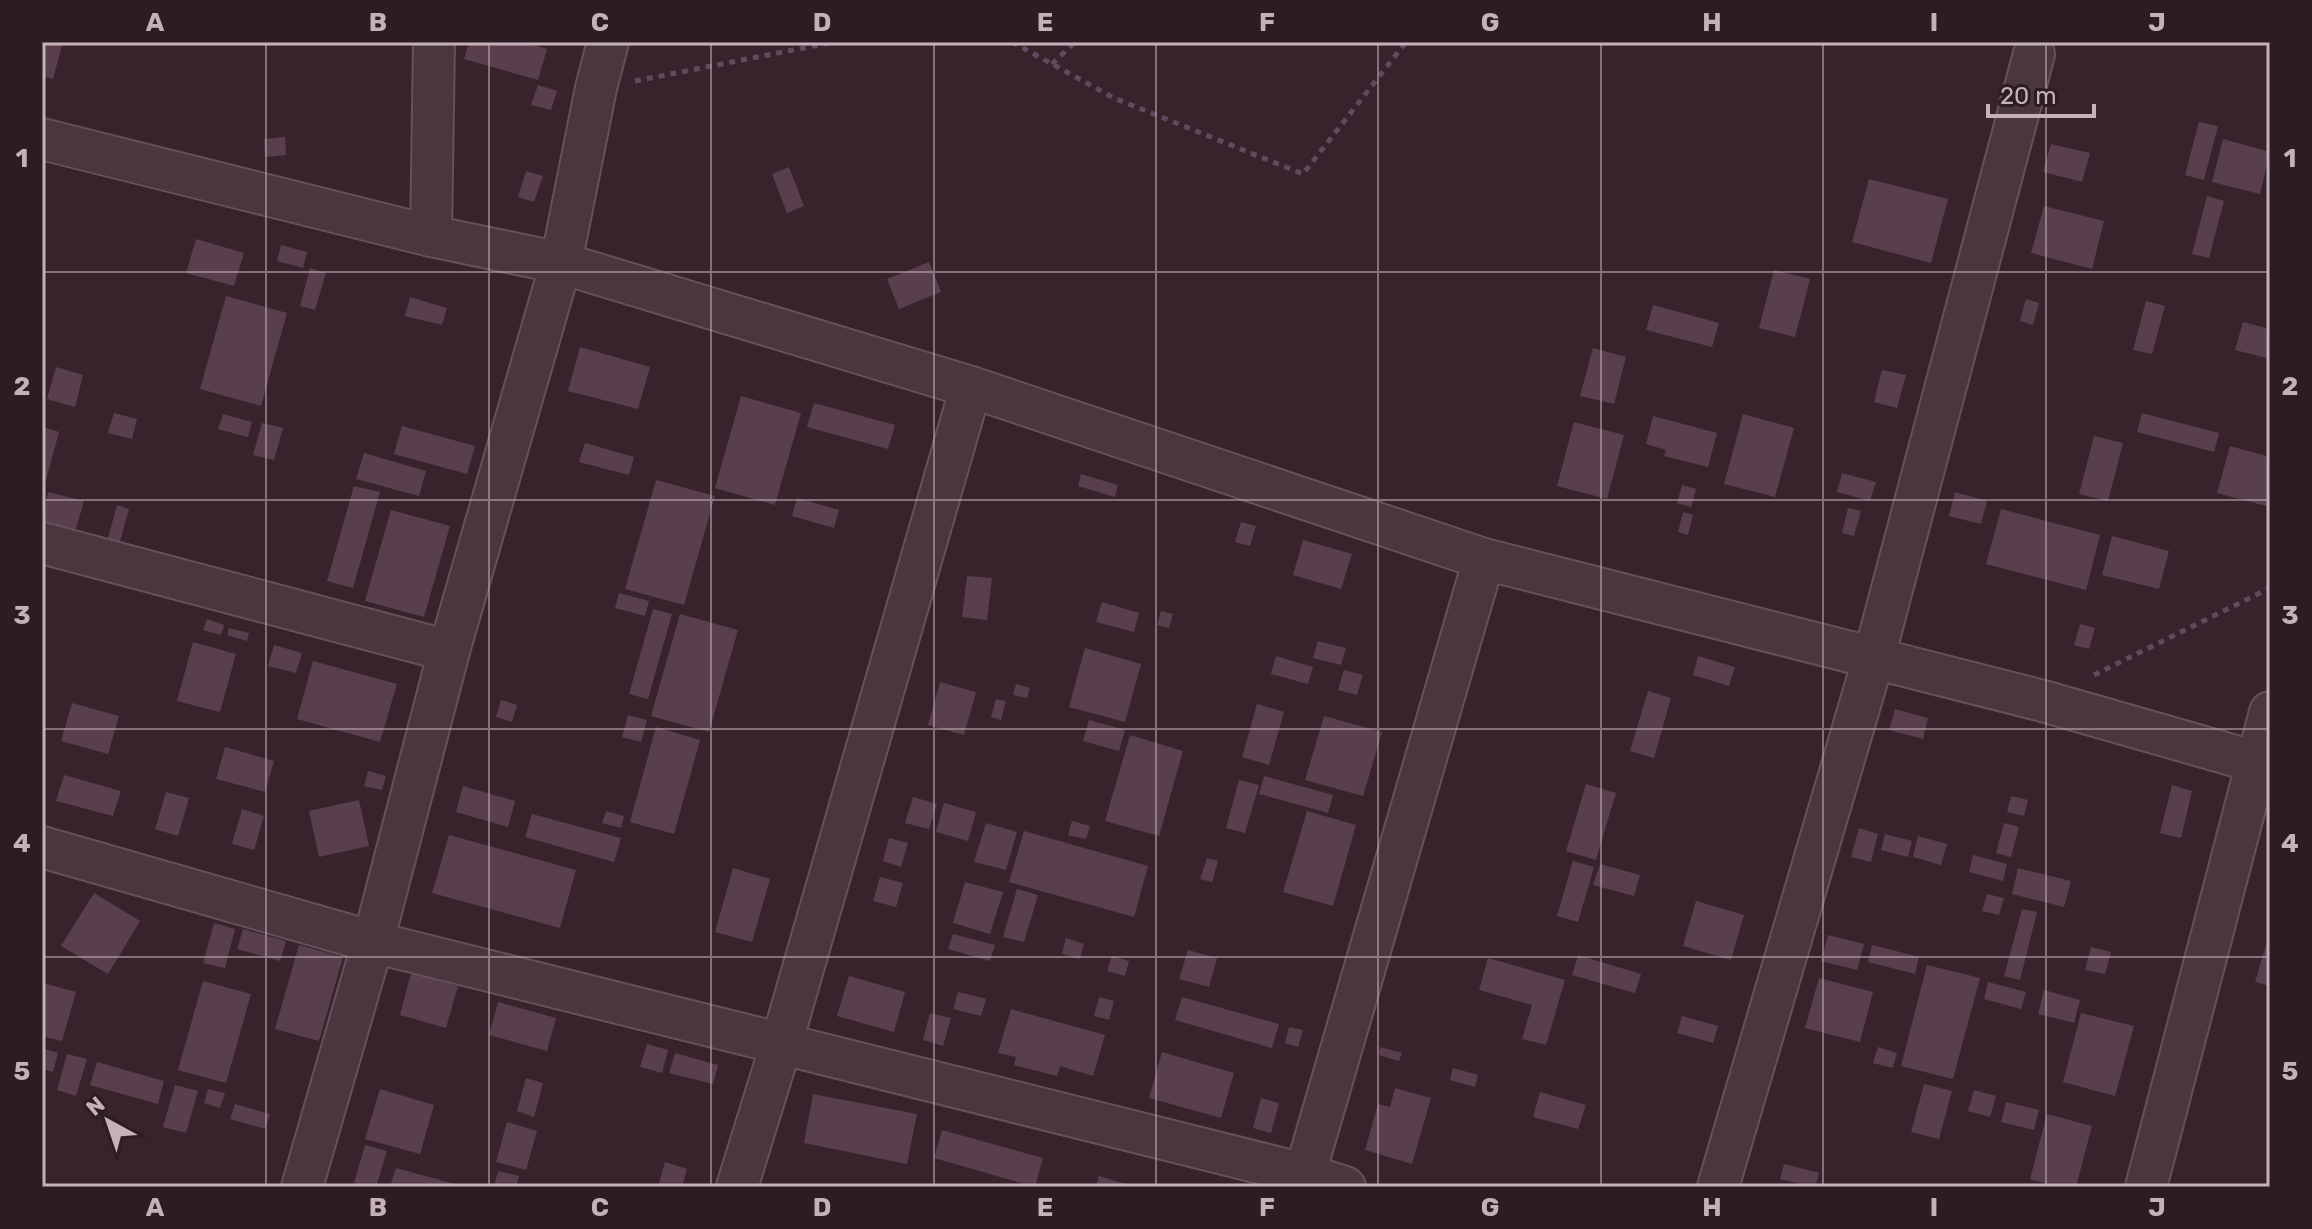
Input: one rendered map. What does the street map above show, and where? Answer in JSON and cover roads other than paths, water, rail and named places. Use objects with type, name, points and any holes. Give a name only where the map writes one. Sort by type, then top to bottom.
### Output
[{"type":"street","points":[[431,236],[434,42]]},
{"type":"street","points":[[302,1187],[373,942],[449,651],[561,263],[608,42]]},
{"type":"street","points":[[1718,1187],[1874,657],[2034,54]]},
{"type":"street","points":[[42,139],[431,236],[561,263],[971,387],[1484,559],[2043,701],[2264,765]]},
{"type":"street","points":[[737,1187],[971,387]]},
{"type":"street","points":[[42,543],[449,651]]},
{"type":"street","points":[[1302,1181],[1484,559]]},
{"type":"street","points":[[2146,1187],[2264,765],[2270,712]]},
{"type":"street","points":[[42,847],[373,942],[1302,1181],[1345,1187]]}]
